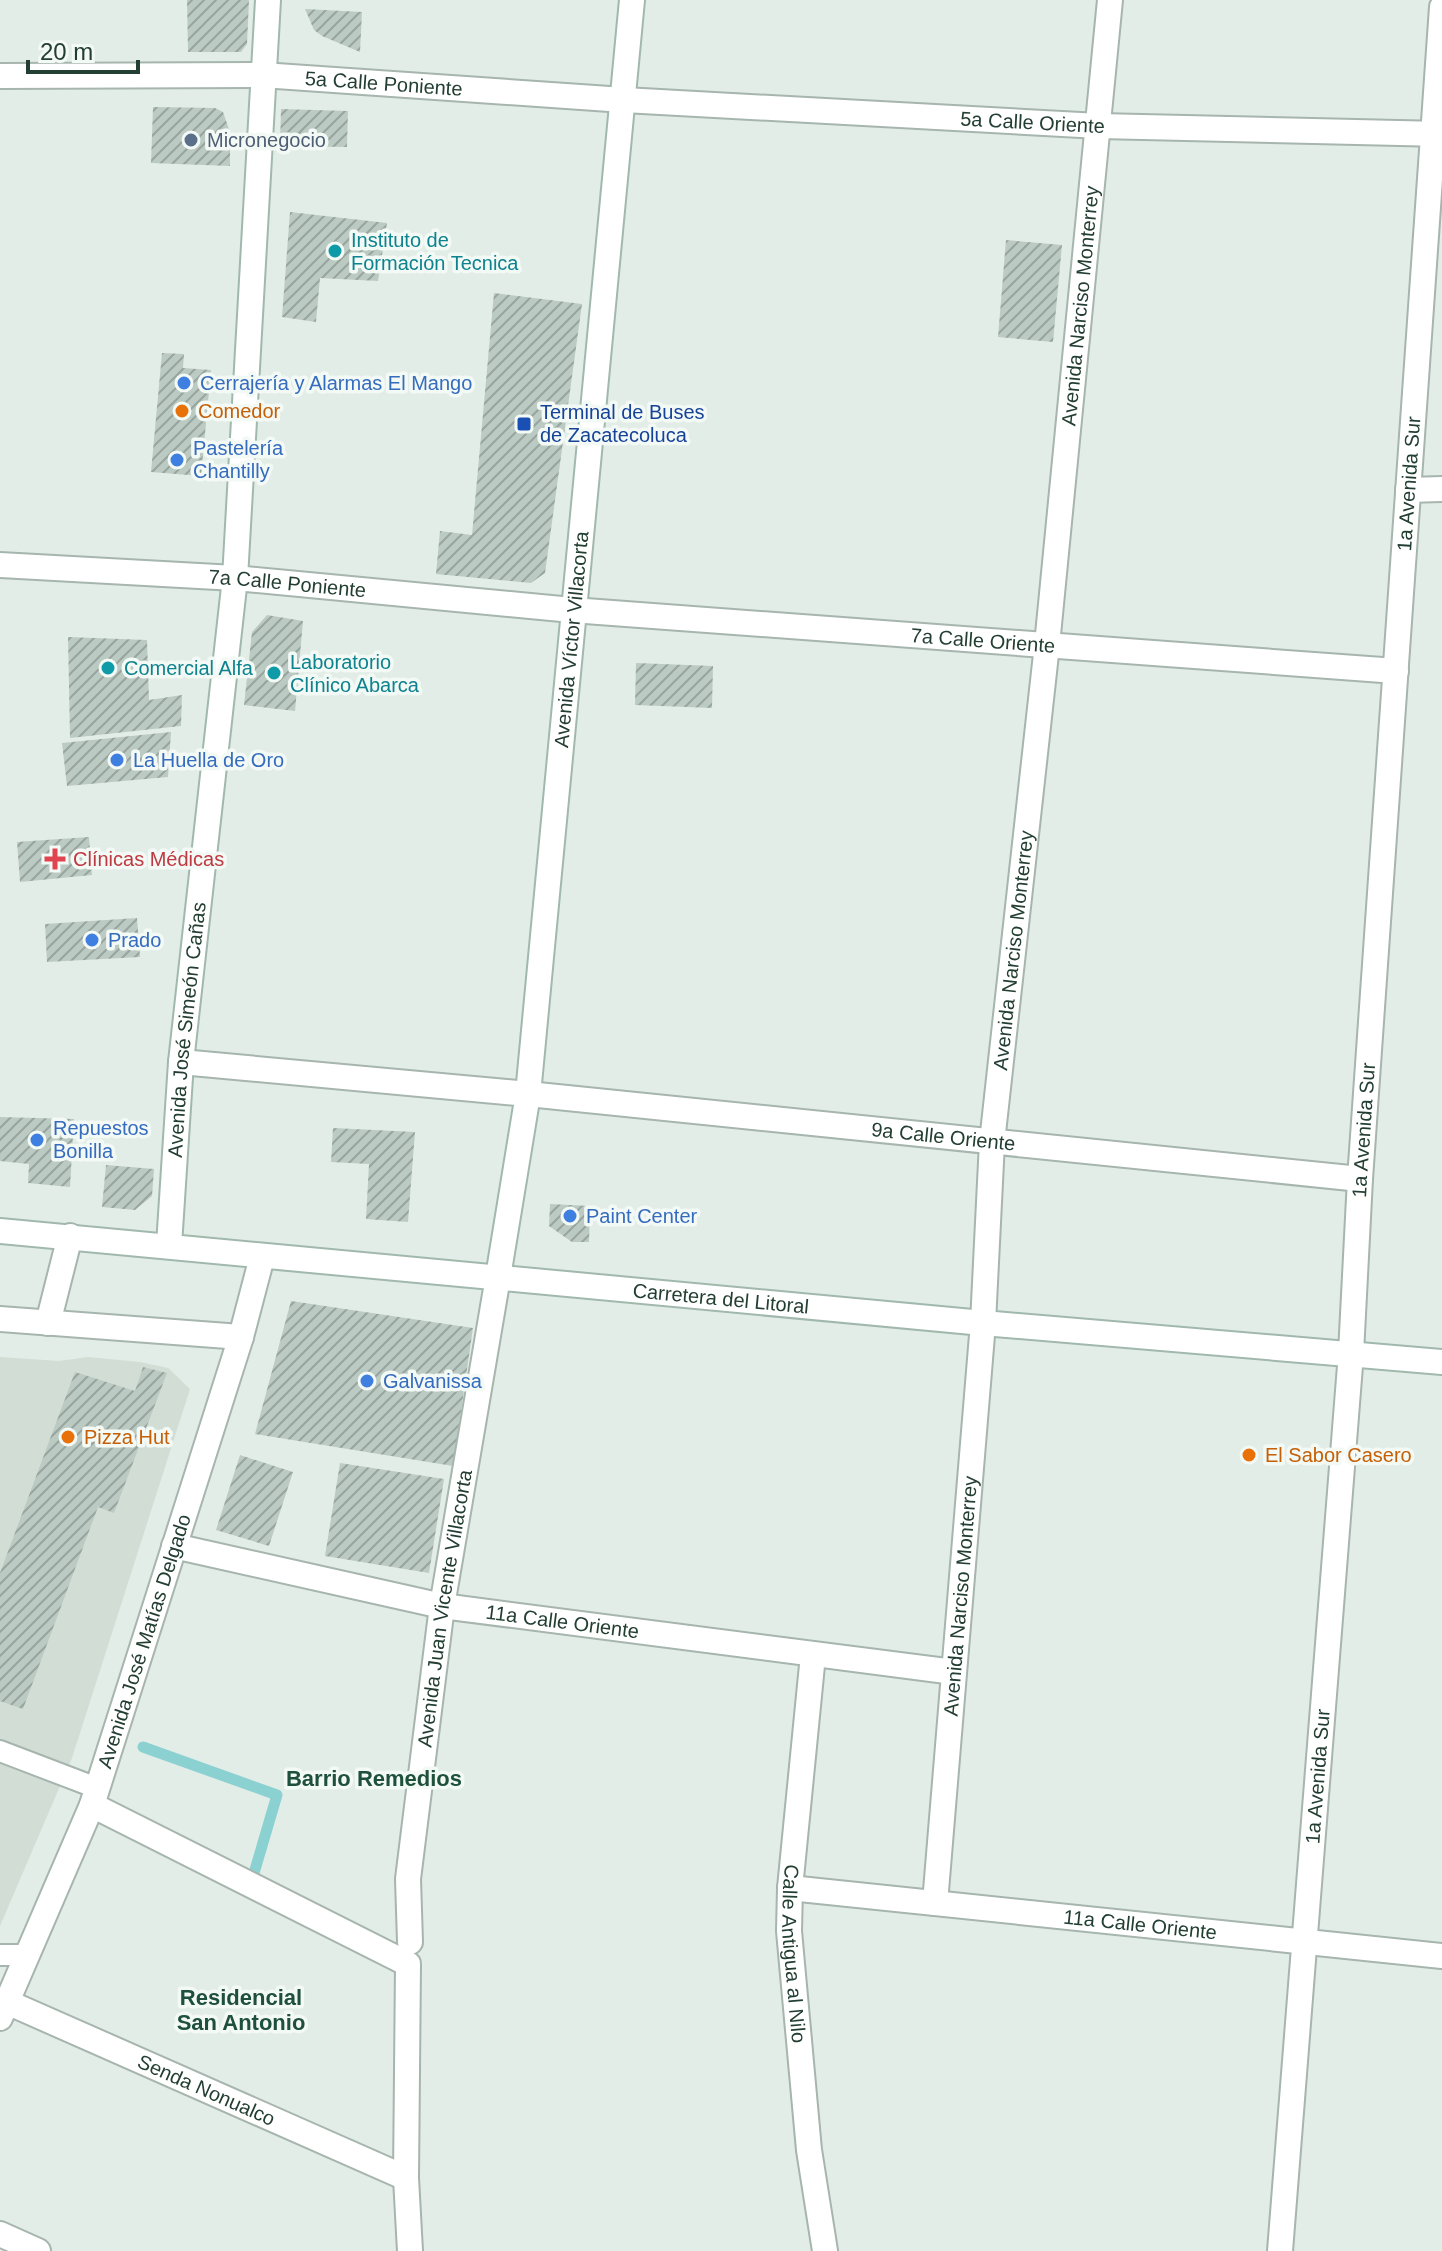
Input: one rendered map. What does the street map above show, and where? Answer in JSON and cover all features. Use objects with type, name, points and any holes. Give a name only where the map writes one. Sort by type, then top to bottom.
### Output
[{"type":"street","name":"Avenida José Simeón Cañas","points":[[169,1245],[181,1062],[235,578],[268,0]]},
{"type":"street","name":"Avenida Víctor Villacorta","points":[[498,1277],[528,1094],[632,0]]},
{"type":"street","name":"Avenida Narciso Monterrey","points":[[935,1903],[983,1323],[992,1142],[1047,645],[1110,0]]},
{"type":"street","name":"1a Avenida Sur","points":[[1280,2251],[1351,1353],[1360,1179],[1408,490],[1438,134],[1442,7]]},
{"type":"street","name":"5a Calle Poniente","points":[[0,76],[262,75],[624,100]]},
{"type":"street","name":"5a Calle Oriente","points":[[624,100],[1099,126],[1438,134]]},
{"type":"street","points":[[1408,490],[1442,489]]},
{"type":"street","name":"7a Calle Poniente","points":[[0,565],[235,578],[572,610]]},
{"type":"street","name":"7a Calle Oriente","points":[[572,610],[1396,671]]},
{"type":"street","name":"9a Calle Oriente","points":[[181,1062],[528,1094],[1360,1179]]},
{"type":"street","name":"Carretera del Litoral","points":[[0,1231],[983,1323],[1442,1362]]},
{"type":"street","points":[[48,1323],[70,1236]]},
{"type":"street","name":"Avenida José Matías Delgado","points":[[4,2010],[94,1797],[241,1337],[262,1257]]},
{"type":"street","name":"Avenida Juan Vicente Villacorta","points":[[410,2251],[406,2178],[408,1879],[442,1606],[498,1277]]},
{"type":"street","points":[[0,1319],[241,1337]]},
{"type":"street","name":"11a Calle Oriente","points":[[174,1546],[442,1606],[954,1672]]},
{"type":"street","name":"Calle Antigua al Nilo","points":[[813,1655],[790,1888],[789,1931],[809,2150],[825,2251]]},
{"type":"street","points":[[94,1797],[409,1953]]},
{"type":"street","name":"11a Calle Oriente","points":[[790,1888],[1442,1956]]},
{"type":"street","name":"Senda Nonualco","points":[[4,2010],[406,2178]]},
{"type":"street","points":[[0,2234],[38,2251]]},
{"type":"lane","points":[[0,1751],[94,1797]]},
{"type":"lane","points":[[0,1955],[28,1955]]},
{"type":"shaded area","points":[[0,1357],[59,1361],[88,1357],[140,1362],[168,1368],[190,1389],[72,1758],[0,1926]]},
{"type":"building","points":[[187,0],[249,0],[247,44],[241,52],[188,52]]},
{"type":"building","points":[[305,9],[362,12],[360,52],[314,30]]},
{"type":"building","name":"Micronegocio","points":[[153,107],[215,108],[223,112],[230,132],[230,166],[151,163]]},
{"type":"building","points":[[281,109],[348,111],[347,147],[280,146]]},
{"type":"building","name":"Instituto de Formación Tecnica","points":[[290,212],[387,223],[378,281],[320,278],[316,322],[282,317]]},
{"type":"building","points":[[1006,240],[1062,245],[1053,342],[998,337]]},
{"type":"building","name":"Terminal de Buses de Zacatecoluca","points":[[494,293],[582,304],[545,573],[531,583],[436,574],[440,531],[472,535]]},
{"type":"building","points":[[162,353],[184,354],[183,368],[211,370],[201,476],[151,472]]},
{"type":"building","points":[[267,615],[303,621],[295,711],[244,705],[252,632]]},
{"type":"building","name":"Comercial Alfa","points":[[68,637],[147,640],[149,700],[182,695],[181,726],[70,738]]},
{"type":"building","points":[[636,663],[713,666],[712,708],[635,705]]},
{"type":"building","name":"La Huella de Oro","points":[[171,732],[168,777],[67,786],[62,743]]},
{"type":"building","name":"Clínicas Médicas","points":[[89,837],[92,875],[20,882],[17,842]]},
{"type":"building","name":"Prado","points":[[137,918],[140,957],[47,962],[45,924]]},
{"type":"building","name":"Repuestos Bonilla","points":[[0,1117],[74,1119],[70,1187],[28,1183],[29,1164],[0,1161]]},
{"type":"building","points":[[333,1128],[415,1132],[408,1222],[366,1219],[369,1164],[331,1162]]},
{"type":"building","points":[[106,1165],[154,1169],[152,1196],[135,1210],[102,1207]]},
{"type":"building","name":"Paint Center","points":[[550,1204],[590,1206],[589,1242],[572,1242],[549,1226]]},
{"type":"building","name":"Galvanissa","points":[[291,1301],[473,1328],[453,1466],[255,1434]]},
{"type":"building","points":[[143,1367],[167,1373],[114,1513],[98,1507],[23,1709],[0,1701],[0,1573],[75,1372],[135,1391]]},
{"type":"building","points":[[240,1455],[293,1472],[269,1546],[216,1530]]},
{"type":"building","points":[[340,1463],[444,1479],[429,1573],[325,1556]]},
{"type":"waterway","points":[[143,1747],[277,1795],[252,1880]]},
{"type":"place","name":"Micronegocio","points":[[191,140]]},
{"type":"place","name":"Instituto de Formación Tecnica","points":[[335,251]]},
{"type":"place","name":"Cerrajería y Alarmas El Mango","points":[[184,383]]},
{"type":"place","name":"Comedor","points":[[182,411]]},
{"type":"place","name":"Terminal de Buses de Zacatecoluca","points":[[524,424]]},
{"type":"place","name":"Pastelería Chantilly","points":[[177,460]]},
{"type":"place","name":"Comercial Alfa","points":[[108,668]]},
{"type":"place","name":"Laboratorio Clínico Abarca","points":[[274,673]]},
{"type":"place","name":"La Huella de Oro","points":[[117,760]]},
{"type":"place","name":"Clínicas Médicas","points":[[55,859]]},
{"type":"place","name":"Prado","points":[[92,940]]},
{"type":"place","name":"Repuestos Bonilla","points":[[37,1140]]},
{"type":"place","name":"Paint Center","points":[[570,1216]]},
{"type":"place","name":"Galvanissa","points":[[367,1381]]},
{"type":"place","name":"Pizza Hut","points":[[68,1437]]},
{"type":"place","name":"El Sabor Casero","points":[[1249,1455]]},
{"type":"district","name":"Barrio Remedios","points":[[374,1778]]},
{"type":"district","name":"Residencial San Antonio","points":[[241,2010]]}]
